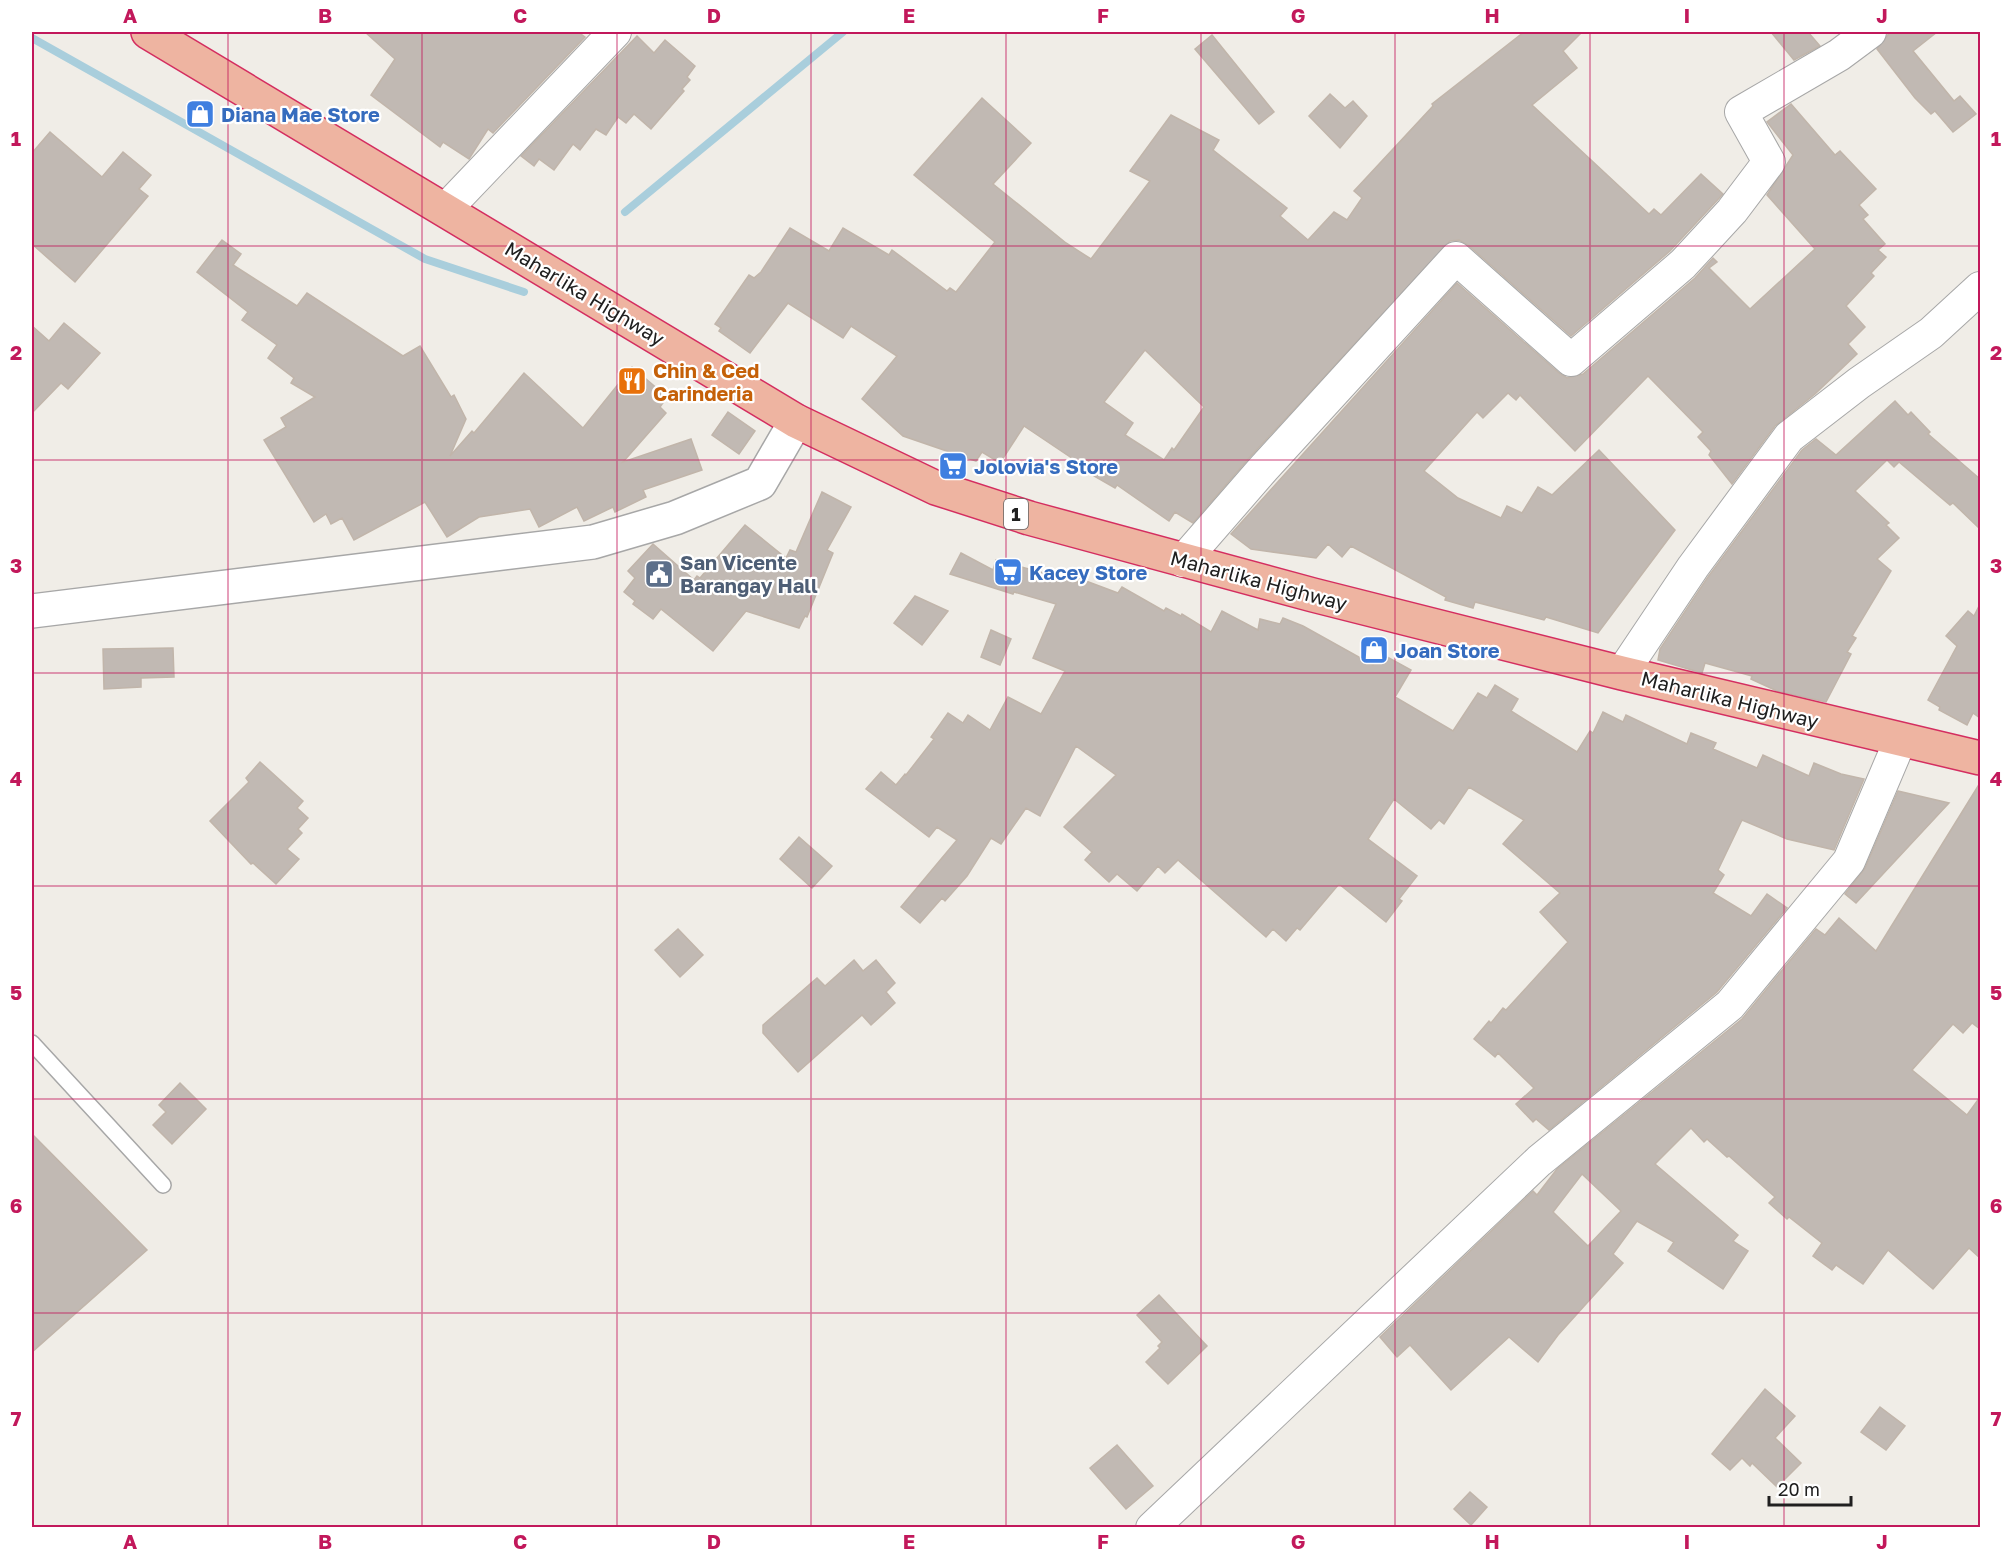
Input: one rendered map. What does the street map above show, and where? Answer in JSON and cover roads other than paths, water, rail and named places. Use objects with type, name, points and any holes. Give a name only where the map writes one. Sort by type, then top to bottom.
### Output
[{"type":"highway","name":"Maharlika Highway","points":[[148,32],[796,421],[936,488],[1029,518],[1183,561],[1622,673],[1900,741],[1980,758]]},
{"type":"street","points":[[446,209],[615,32]]},
{"type":"street","points":[[1183,561],[1263,469],[1456,258],[1571,360],[1683,264],[1732,211],[1769,162],[1741,112],[1839,55],[1870,32]]},
{"type":"street","points":[[1622,673],[1693,567],[1789,437],[1858,383],[1930,333],[1980,288]]},
{"type":"street","points":[[32,611],[593,542],[675,518],[760,483],[796,421]]},
{"type":"street","points":[[1152,1527],[1539,1161],[1730,1005],[1849,861],[1900,741]]},
{"type":"lane","points":[[32,1043],[163,1185]]},
{"type":"waterway","points":[[625,212],[843,32]]},
{"type":"waterway","points":[[32,38],[425,259],[524,292]]},
{"type":"place","name":"Diana Mae Store","points":[[200,114]]},
{"type":"place","name":"Chin & Ced Carinderia","points":[[632,381]]},
{"type":"place","name":"Jolovia's Store","points":[[953,466]]},
{"type":"place","name":"Kacey Store","points":[[1008,572]]},
{"type":"place","name":"San Vicente Barangay Hall","points":[[659,574]]},
{"type":"place","name":"Joan Store","points":[[1374,650]]}]
